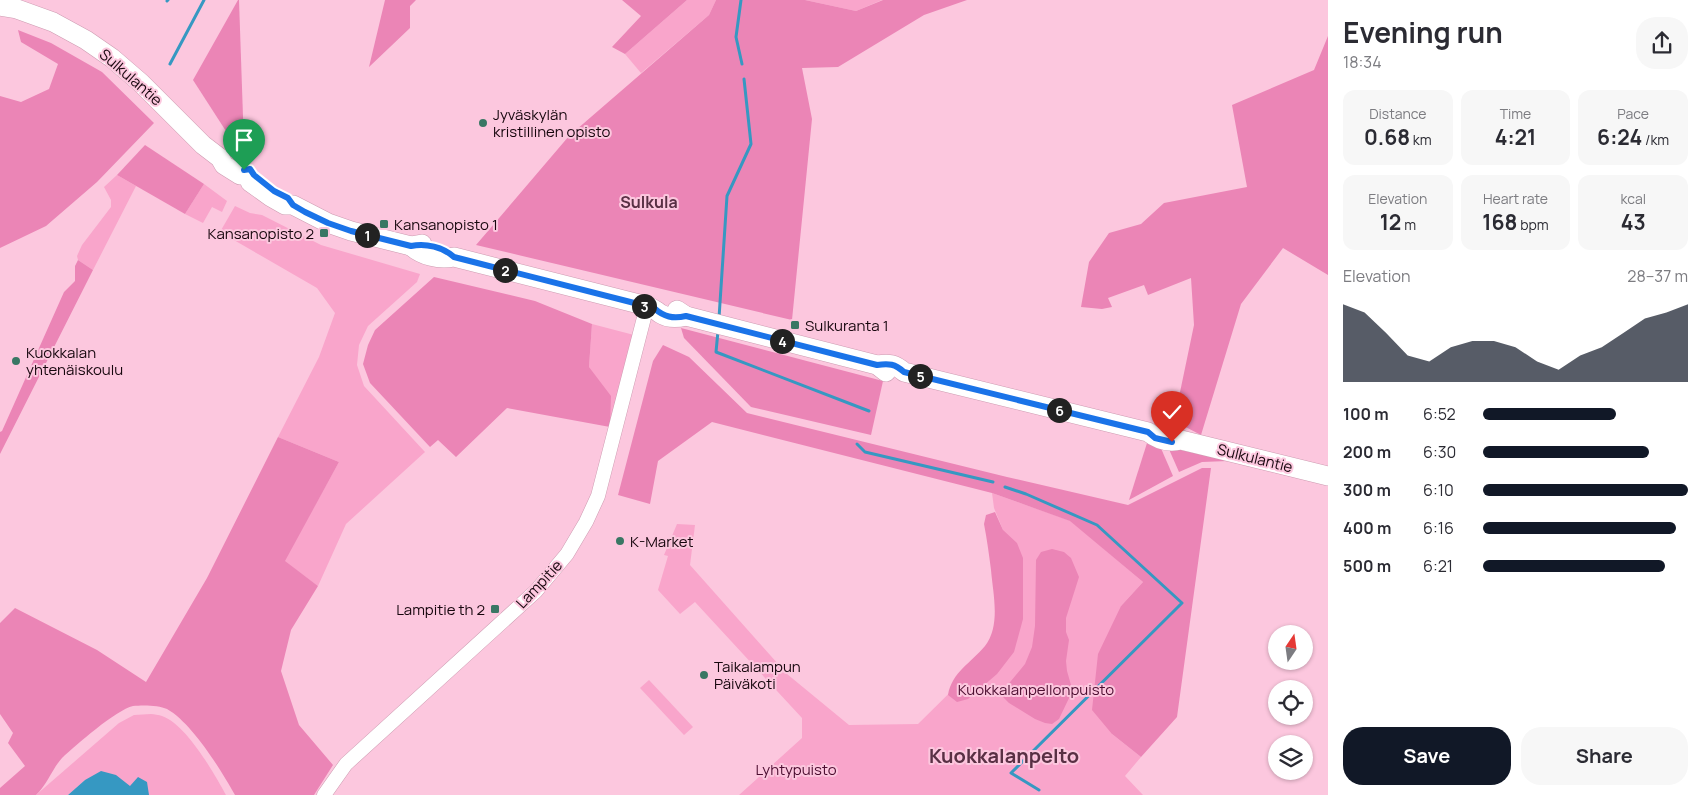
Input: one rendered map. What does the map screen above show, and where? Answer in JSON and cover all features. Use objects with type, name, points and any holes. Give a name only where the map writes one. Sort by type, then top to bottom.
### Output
[{"type":"main road","name":"Sulkulantie","points":[[0,6],[53,22],[86,40],[112,58],[140,82],[203,145],[220,158],[224,165],[247,175],[288,198],[293,205],[328,223],[351,231],[411,246],[420,244],[433,247],[447,251],[454,257],[651,307],[662,315],[676,318],[686,316],[877,365],[887,363],[897,366],[904,372],[1148,432],[1157,430],[1174,434],[1182,440],[1328,476]]},
{"type":"street","name":"Lampitie","points":[[324,795],[346,764],[536,591],[567,554],[586,522],[598,496],[651,307]]},
{"type":"green space","points":[[238,0],[244,146],[233,142],[193,80]]},
{"type":"green space","points":[[385,0],[416,0],[410,6],[410,28],[369,67]]},
{"type":"green space","points":[[622,0],[687,0],[625,54],[612,47],[641,16]]},
{"type":"green space","points":[[687,0],[716,0],[709,15],[641,73],[625,54]]},
{"type":"green space","points":[[716,0],[805,0],[856,11],[883,0],[967,0],[924,15],[838,67],[802,68],[812,119],[792,320],[476,245],[569,136],[709,15]]},
{"type":"green space","points":[[805,0],[882,0],[856,11]]},
{"type":"green space","points":[[18,30],[51,43],[102,72],[154,123],[97,182],[46,226],[0,248],[0,96],[21,102],[49,89],[58,64],[21,42]]},
{"type":"green space","points":[[1328,36],[1328,275],[1283,248],[1241,304],[1201,435],[1174,421],[1194,325],[1191,278],[1148,295],[1144,285],[1108,298],[1112,307],[1102,309],[1081,307],[1089,262],[1109,233],[1141,224],[1164,203],[1247,187],[1232,105],[1314,70]]},
{"type":"green space","points":[[145,145],[204,184],[185,214],[117,175]]},
{"type":"green space","points":[[117,175],[136,186],[93,270],[78,260],[77,256],[82,245],[111,207],[111,200],[104,187]]},
{"type":"green space","points":[[204,184],[227,201],[222,212],[212,207],[203,223],[185,214]]},
{"type":"green space","points":[[235,206],[250,213],[262,215],[321,245],[420,274],[417,282],[368,326],[359,345],[357,365],[364,386],[425,452],[346,524],[318,586],[284,561],[339,462],[278,437],[319,357],[335,313],[317,288],[220,232]]},
{"type":"green space","points":[[78,260],[93,270],[0,454],[0,432],[64,292],[75,281],[75,266]]},
{"type":"green space","points":[[434,277],[535,301],[592,324],[589,367],[611,396],[610,427],[507,408],[456,457],[438,440],[430,447],[370,383],[363,364],[368,345],[375,330]]},
{"type":"green space","points":[[592,324],[634,335],[610,427],[589,367]]},
{"type":"green space","points":[[681,328],[883,381],[871,435],[751,407],[684,338]]},
{"type":"green space","points":[[663,345],[689,357],[747,413],[1128,505],[1202,468],[1211,468],[1177,717],[1141,757],[1112,734],[1092,710],[1098,654],[1121,606],[1143,582],[1070,521],[992,493],[712,422],[658,461],[650,504],[618,495],[653,361]]},
{"type":"green space","points":[[278,437],[339,462],[285,561],[318,586],[291,630],[281,671],[299,725],[333,765],[314,795],[235,795],[214,760],[186,725],[167,709],[146,705],[133,706],[126,709],[86,737],[62,758],[36,795],[0,795],[0,788],[25,766],[8,743],[13,733],[0,714],[0,623],[15,608],[97,650],[146,682],[207,578]]},
{"type":"green space","points":[[1147,443],[1160,446],[1173,476],[1129,500]]},
{"type":"green space","points":[[1168,447],[1228,461],[1202,462],[1179,472]]},
{"type":"green space","name":"Kuokkalanpellonpuisto","points":[[992,493],[1071,521],[1143,582],[1121,606],[1112,734],[1141,757],[1125,776],[1143,795],[739,795],[802,738],[802,718],[695,602],[680,614],[658,590],[668,556],[664,555],[677,524],[695,525],[690,565],[787,674],[849,725],[918,724],[995,648],[1003,530],[994,508]]},
{"type":"green space","points":[[995,512],[1003,530],[1017,543],[1023,558],[1023,619],[1014,652],[997,674],[968,699],[957,702],[948,695],[950,687],[963,668],[985,646],[993,629],[995,609],[984,524],[986,515]]},
{"type":"green space","points":[[1052,549],[1064,552],[1071,558],[1079,577],[1066,618],[1066,632],[1069,640],[1066,661],[1071,685],[1070,696],[1059,719],[1052,724],[1035,719],[1009,703],[1003,697],[1006,687],[1025,664],[1032,647],[1035,626],[1036,560],[1041,552]]},
{"type":"green space","points":[[649,680],[693,727],[684,735],[640,688]]},
{"type":"green space","points":[[151,714],[162,716],[171,721],[190,739],[226,795],[136,795],[85,780],[68,795],[36,795],[119,723],[134,715]]},
{"type":"water","points":[[101,771],[116,775],[130,786],[138,777],[147,782],[149,795],[68,795],[85,780]]},
{"type":"waterway","points":[[170,64],[204,0]]},
{"type":"waterway","points":[[741,0],[736,37],[742,64]]},
{"type":"waterway","points":[[719,318],[727,196],[751,144],[744,79]]},
{"type":"waterway","points":[[718,331],[716,352],[869,411]]},
{"type":"waterway","points":[[857,444],[865,452],[993,482]]},
{"type":"waterway","points":[[1005,487],[1026,494],[1097,525],[1182,603],[1011,773],[1039,790]]},
{"type":"place","name":"Jyväskylän kristillinen opisto","points":[[483,123]]},
{"type":"place","name":"Kansanopisto 1","points":[[384,224]]},
{"type":"place","name":"Kansanopisto 2","points":[[324,233]]},
{"type":"place","name":"Sulkuranta 1","points":[[795,325]]},
{"type":"place","name":"Kuokkalan yhtenäiskoulu","points":[[16,361]]},
{"type":"place","name":"K-Market","points":[[620,541]]},
{"type":"place","name":"Lampitie th 2","points":[[495,609]]},
{"type":"place","name":"Taikalampun Päiväkoti","points":[[704,675]]},
{"type":"district","name":"Sulkula","points":[[649,202]]},
{"type":"district","name":"Kuokkalanpelto","points":[[1004,755]]},
{"type":"route","points":[[244,170],[250,169],[254,175],[274,191],[288,198],[293,205],[305,212],[351,231],[411,246],[420,244],[447,251],[454,257],[654,308],[662,315],[676,318],[686,316],[877,365],[887,363],[897,366],[904,372],[1148,432],[1155,438],[1172,442]]},
{"type":"park label","name":"Lyhtypuisto","points":[[796,769]]}]
